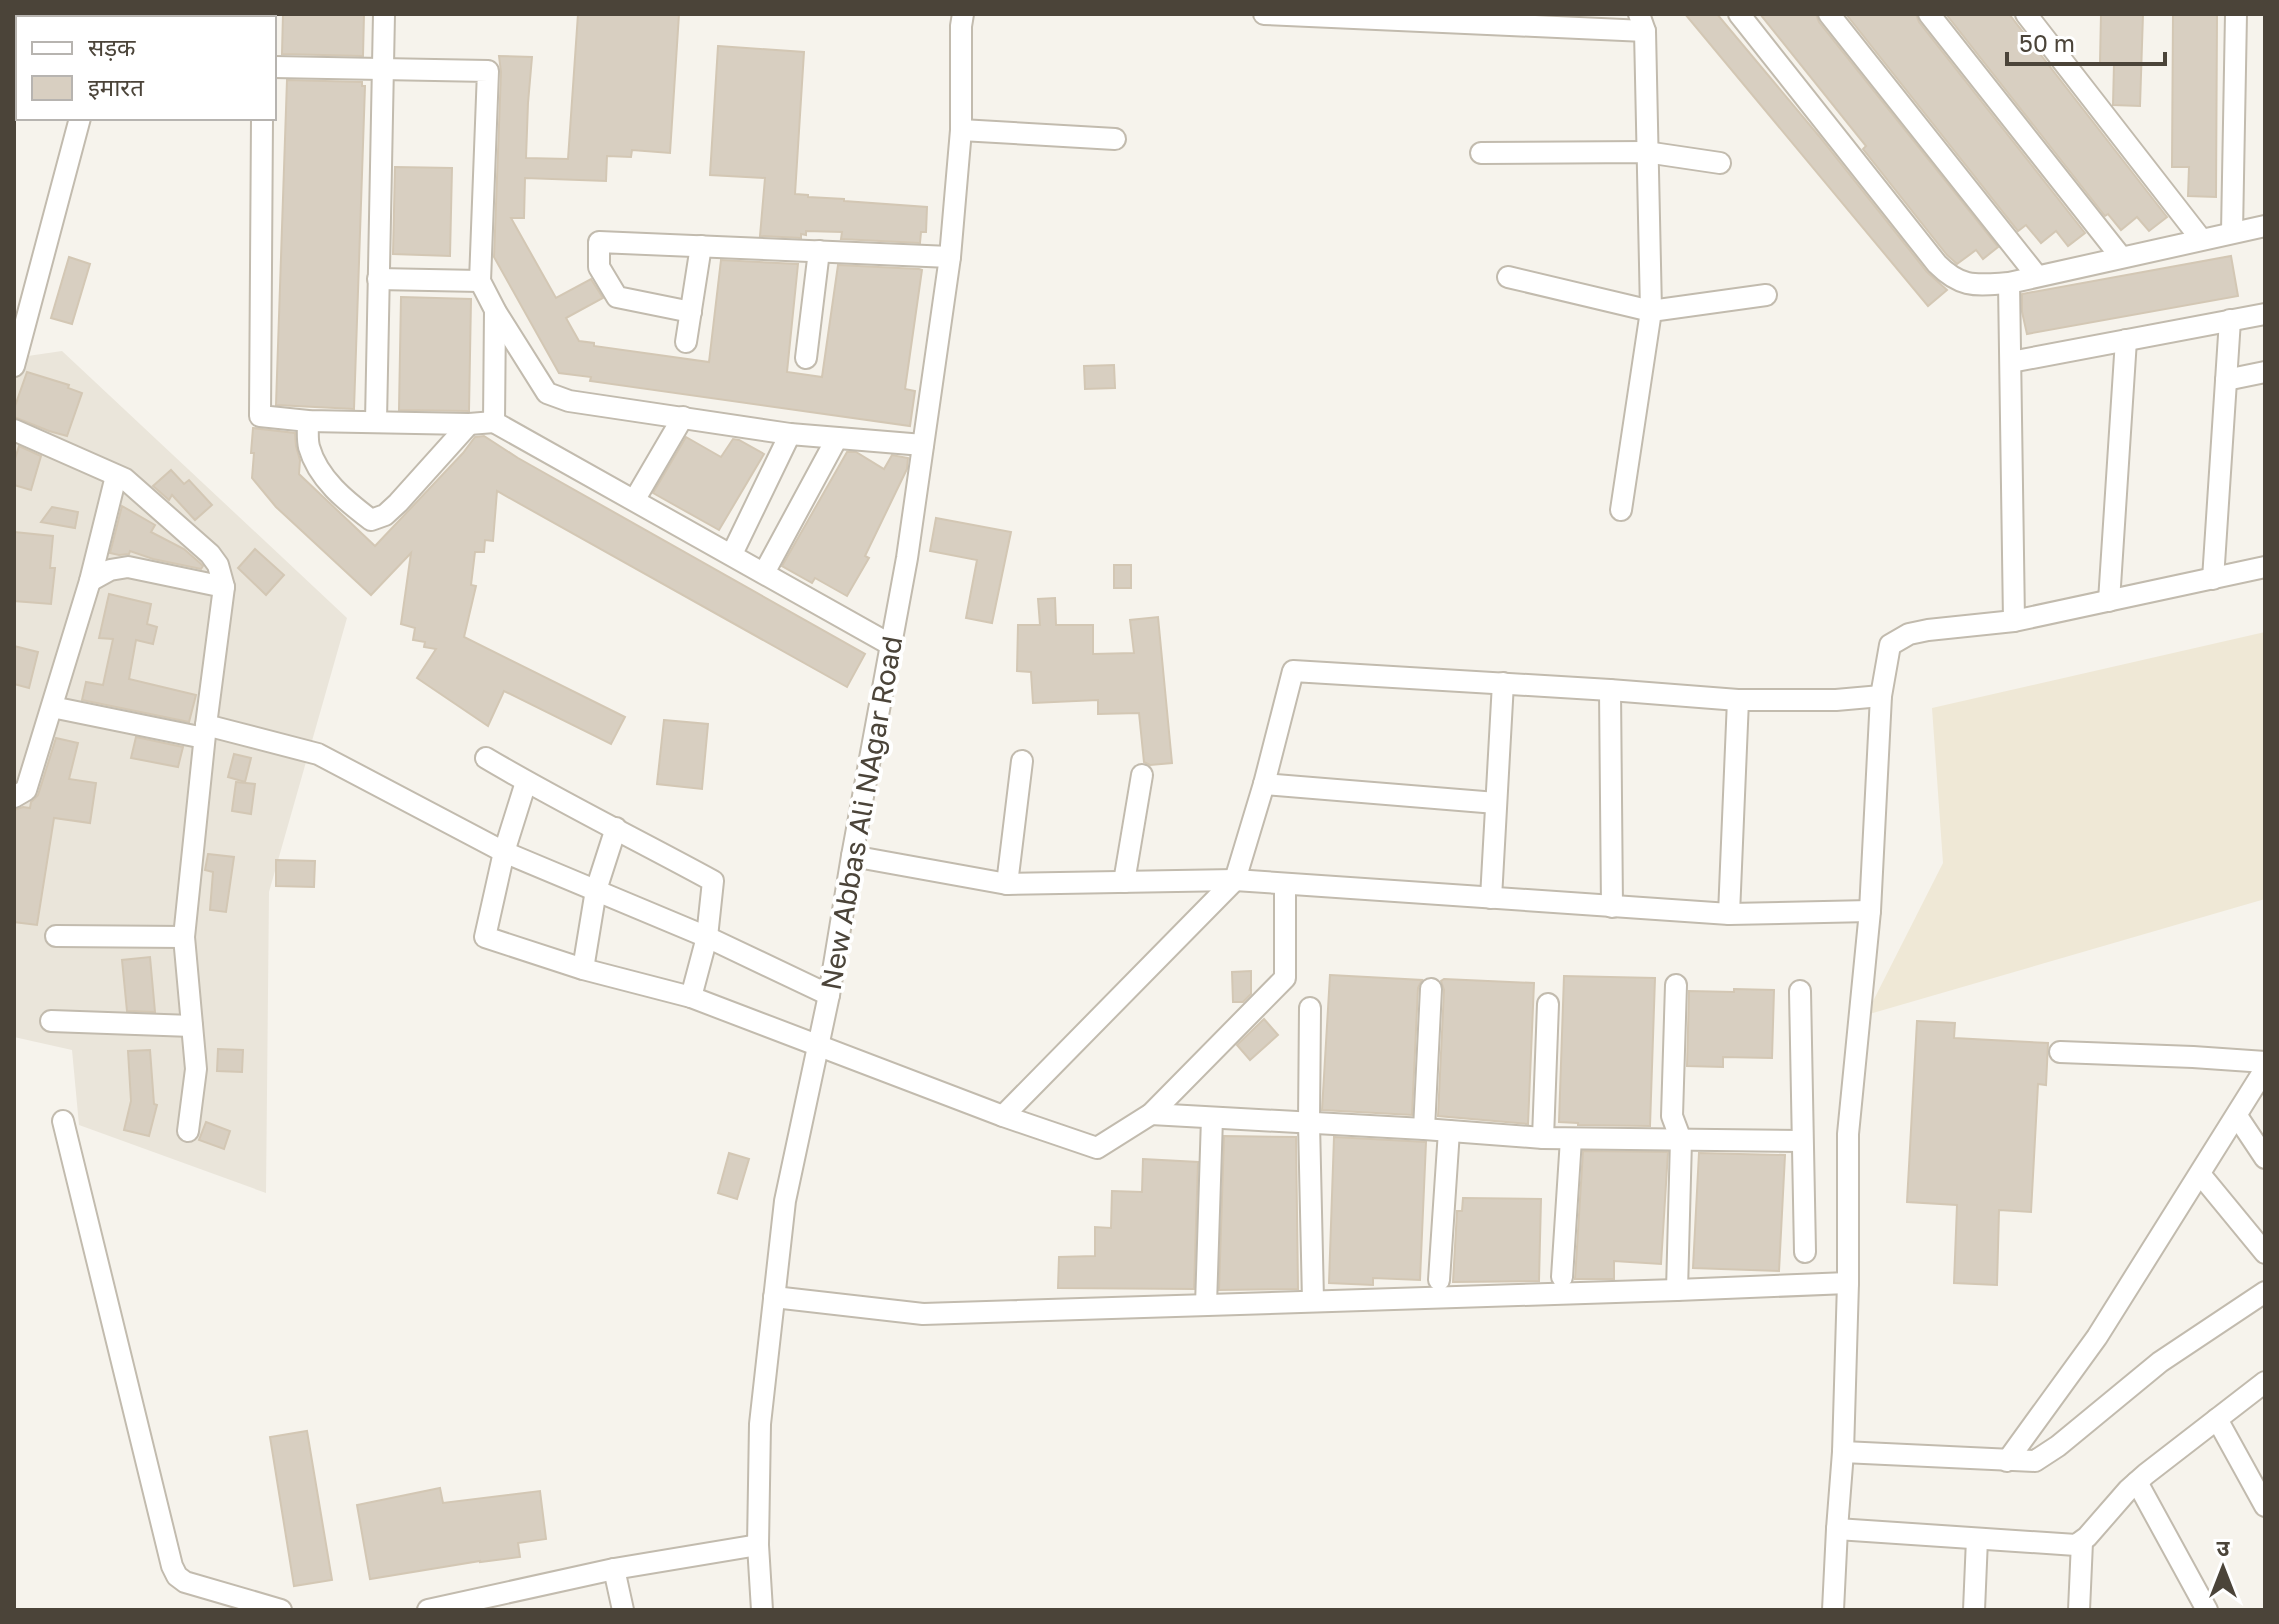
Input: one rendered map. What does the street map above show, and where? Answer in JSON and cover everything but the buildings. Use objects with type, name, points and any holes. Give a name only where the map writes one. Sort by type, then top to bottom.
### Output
[{"type":"street","points":[[376,421],[384,14]]},
{"type":"street","name":"New Abbas Ali NAgar Road","points":[[762,1610],[758,1545],[760,1424],[785,1201],[829,995],[907,558],[950,257],[961,130],[963,14]]},
{"type":"street","points":[[1264,14],[1642,23],[1651,311],[1621,510]]},
{"type":"street","points":[[1739,14],[1946,273],[1958,281],[1971,285],[2009,283],[2265,226]]},
{"type":"street","points":[[1829,14],[2037,276]]},
{"type":"street","points":[[1929,14],[2121,257]]},
{"type":"street","points":[[2026,14],[2201,239]]},
{"type":"street","points":[[2232,232],[2236,14]]},
{"type":"street","points":[[276,67],[488,71],[480,281],[547,393],[569,401],[790,434],[923,445]]},
{"type":"street","points":[[14,366],[79,120]]},
{"type":"street","points":[[262,120],[260,416],[308,421],[494,422],[891,645]]},
{"type":"street","points":[[961,130],[1115,139]]},
{"type":"street","points":[[1481,153],[1646,152],[1720,163]]},
{"type":"street","points":[[691,312],[617,297],[599,267],[599,242],[950,257]]},
{"type":"street","points":[[686,342],[701,246]]},
{"type":"street","points":[[806,358],[819,251]]},
{"type":"street","points":[[1508,277],[1651,311],[1766,295]]},
{"type":"street","points":[[378,279],[480,281]]},
{"type":"street","points":[[2009,283],[2014,621]]},
{"type":"street","points":[[494,422],[495,310]]},
{"type":"street","points":[[2011,362],[2265,314]]},
{"type":"street","points":[[2213,579],[2230,320]]},
{"type":"street","points":[[2109,601],[2126,340]]},
{"type":"street","points":[[2226,380],[2265,372]]},
{"type":"street","points":[[635,499],[683,417]]},
{"type":"street","points":[[308,421],[309,445],[319,471],[350,504],[371,520],[385,515],[398,503],[469,424]]},
{"type":"street","points":[[14,430],[125,479],[210,554],[218,565],[224,587],[205,731],[184,937],[196,1069],[188,1131]]},
{"type":"street","points":[[732,554],[790,434]]},
{"type":"street","points":[[764,573],[837,438]]},
{"type":"street","points":[[14,797],[26,790],[90,581],[116,476]]},
{"type":"street","points":[[90,581],[110,570],[128,567],[224,587]]},
{"type":"street","points":[[1833,1610],[1843,1452],[1848,1134],[1870,911],[1881,696],[1890,645],[1918,632],[2014,621],[2265,567]]},
{"type":"street","points":[[1003,1116],[1235,880],[1293,671],[1738,700],[1836,700],[1881,696]]},
{"type":"street","points":[[1491,898],[1503,683]]},
{"type":"street","points":[[1610,690],[1612,907]]},
{"type":"street","points":[[1729,914],[1738,700]]},
{"type":"street","points":[[52,707],[205,731],[318,754],[504,852],[707,937],[829,995]]},
{"type":"street","points":[[486,758],[713,881],[707,937],[691,997]]},
{"type":"street","points":[[1007,884],[1022,761]]},
{"type":"street","points":[[1124,882],[1142,775]]},
{"type":"street","points":[[526,782],[504,852],[485,937],[583,969],[691,997],[1003,1116],[1097,1148],[1151,1114],[1285,978],[1285,884]]},
{"type":"street","points":[[1264,784],[1496,803]]},
{"type":"street","points":[[583,969],[596,890],[616,828]]},
{"type":"street","points":[[852,856],[1007,884],[1235,880],[1729,914],[1870,911]]},
{"type":"street","points":[[56,936],[184,937]]},
{"type":"street","points":[[1676,985],[1672,1116],[1681,1140],[1677,1290]]},
{"type":"street","points":[[1424,1129],[1431,989]]},
{"type":"street","points":[[1800,991],[1805,1252]]},
{"type":"street","points":[[1543,1138],[1548,1004]]},
{"type":"street","points":[[1310,1008],[1313,1300]]},
{"type":"street","points":[[51,1021],[192,1026]]},
{"type":"street","points":[[2060,1052],[2265,1062]]},
{"type":"street","points":[[2007,1461],[2097,1337],[2265,1069]]},
{"type":"street","points":[[1151,1114],[1543,1138],[1802,1141]]},
{"type":"street","points":[[2237,1116],[2265,1158]]},
{"type":"street","points":[[1206,1305],[1212,1118]]},
{"type":"street","points":[[63,1121],[172,1566],[177,1576],[185,1582],[281,1610]]},
{"type":"street","points":[[1439,1280],[1449,1131]]},
{"type":"street","points":[[1562,1277],[1571,1139]]},
{"type":"street","points":[[2200,1174],[2265,1253]]},
{"type":"street","points":[[774,1297],[923,1314],[1848,1283]]},
{"type":"street","points":[[1843,1452],[2035,1461],[2160,1362],[2265,1292]]},
{"type":"street","points":[[1837,1529],[2067,1545],[2082,1542],[2137,1482],[2265,1382]]},
{"type":"street","points":[[2217,1419],[2265,1506]]},
{"type":"street","points":[[2137,1482],[2207,1610]]},
{"type":"street","points":[[1974,1610],[1977,1539]]},
{"type":"street","points":[[2079,1610],[2082,1542]]},
{"type":"street","points":[[428,1610],[524,1600],[614,1569],[758,1545]]},
{"type":"street","points":[[614,1569],[623,1610]]},
{"type":"shaded area","points":[[62,351],[347,618],[269,892],[266,1193],[79,1125],[72,1050],[14,1037],[14,358]]},
{"type":"shaded area","points":[[2265,632],[2265,899],[1866,1015],[1943,863],[1932,708]]}]
